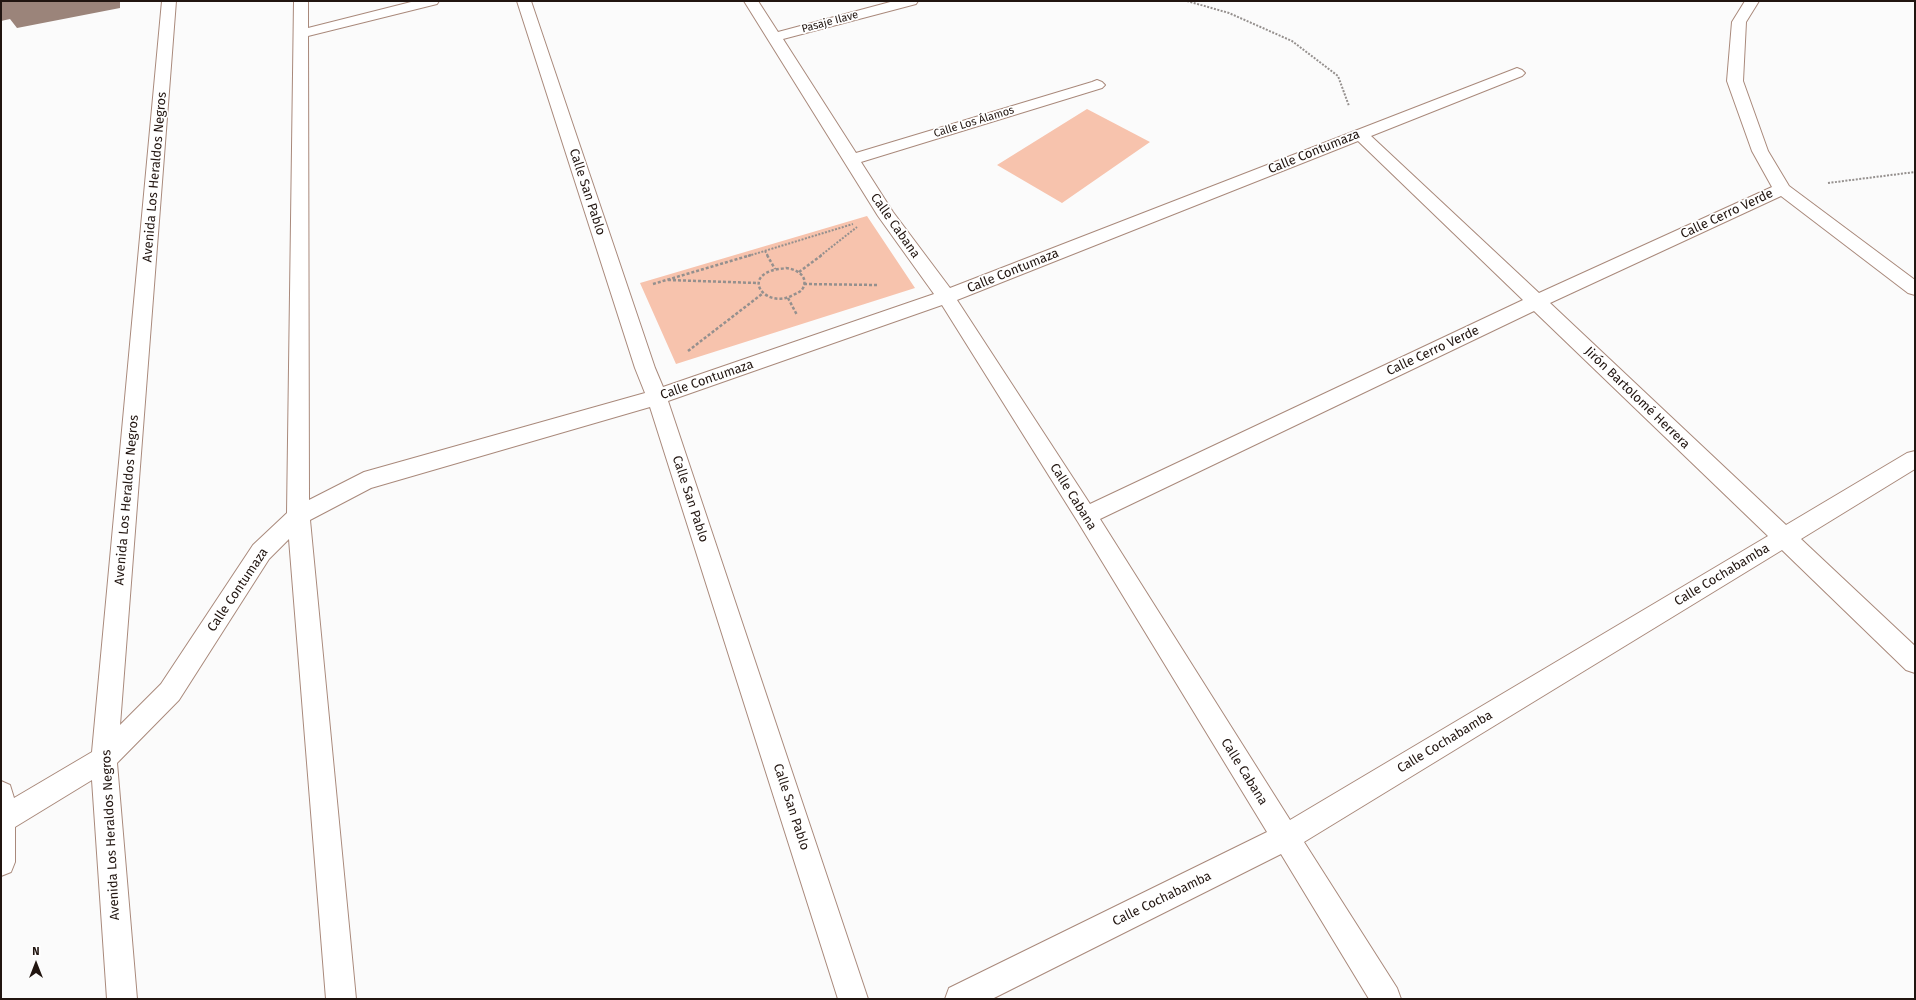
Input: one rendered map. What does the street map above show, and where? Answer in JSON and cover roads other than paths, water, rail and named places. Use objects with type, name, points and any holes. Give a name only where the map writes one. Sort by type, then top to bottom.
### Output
[{"type":"street","name":"Avenida Los Heraldos Negros","points":[[122,999],[104,759],[163,87],[169,1]]},
{"type":"street","points":[[301,1],[298,516],[341,999]]},
{"type":"street","points":[[300,34],[432,1]]},
{"type":"street","name":"Calle San Pablo","points":[[524,1],[645,368],[657,397],[853,999]]},
{"type":"street","name":"Calle Cabana","points":[[751,1],[887,216],[946,297],[1086,516],[1386,999]]},
{"type":"street","name":"Pasaje Ilave","points":[[774,37],[911,1]]},
{"type":"street","points":[[1752,1],[1739,22],[1735,81],[1760,151],[1782,188],[1915,289]]},
{"type":"street","name":"Calle Contumaza","points":[[2,821],[104,759],[170,692],[261,552],[298,516],[364,481],[657,397],[946,297],[1516,73]]},
{"type":"street","name":"Calle Los Álamos","points":[[852,160],[1097,85]]},
{"type":"street","name":"Jirón Bartolomé Herrera","points":[[1360,134],[1915,662]]},
{"type":"street","name":"Calle Cerro Verde","points":[[1086,516],[1536,302],[1782,188]]},
{"type":"street","name":"Calle Cochabamba","points":[[960,999],[1285,838],[1915,459]]},
{"type":"street","points":[[1,794],[1,862]]}]
